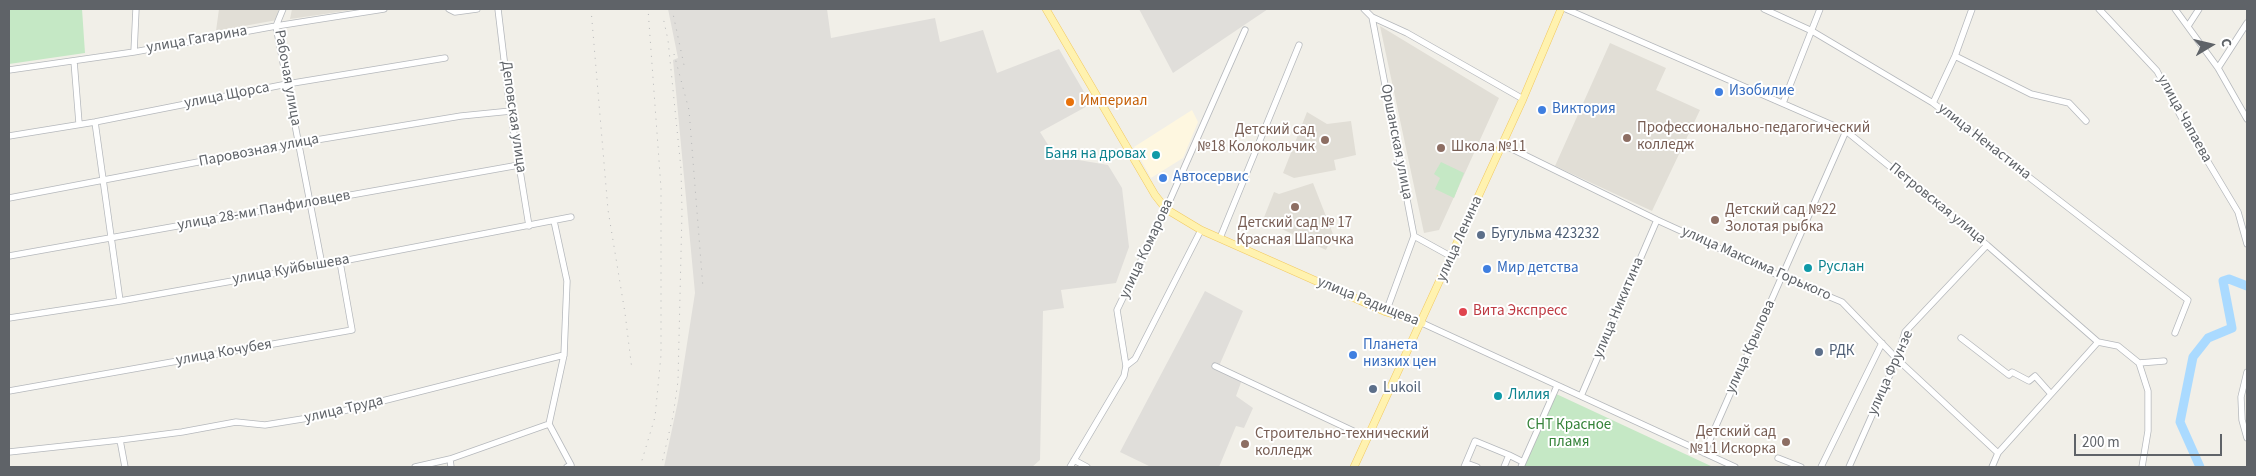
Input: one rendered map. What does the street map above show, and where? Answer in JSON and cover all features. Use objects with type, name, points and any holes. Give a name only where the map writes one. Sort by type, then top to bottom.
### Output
[{"type":"main road","name":"улица Радищева","points":[[1046,9],[1155,195],[1166,209],[1201,230],[1386,312],[1422,324]]},
{"type":"main road","name":"улица Ленина","points":[[1354,467],[1422,324],[1523,99],[1561,9]]},
{"type":"street","points":[[134,52],[136,9]]},
{"type":"street","name":"Рабочая улица","points":[[283,9],[276,26],[298,143],[312,203],[322,265]]},
{"type":"street","name":"улица Гагарина","points":[[9,70],[134,52],[276,26],[384,9]]},
{"type":"street","points":[[449,9],[455,12],[477,9]]},
{"type":"street","name":"Деповская улица","points":[[498,9],[511,111],[529,226]]},
{"type":"street","points":[[1364,9],[1372,17],[1407,33],[1523,99]]},
{"type":"street","name":"Петровская улица","points":[[1561,9],[1846,131],[1987,245],[2098,342]]},
{"type":"street","name":"улица Ненастина","points":[[1764,9],[1812,31],[1932,103],[2188,300],[2175,334]]},
{"type":"street","points":[[1783,103],[1820,9]]},
{"type":"street","points":[[1932,103],[1955,56],[1972,9]]},
{"type":"street","name":"улица Чапаева","points":[[2099,9],[2157,71],[2180,115],[2238,212],[2247,244]]},
{"type":"street","points":[[2175,9],[2218,68],[2247,119]]},
{"type":"street","points":[[2188,26],[2199,9]]},
{"type":"street","name":"Оршанская улица","points":[[1372,17],[1414,236]]},
{"type":"street","points":[[2218,68],[2247,23]]},
{"type":"street","name":"улица Комарова","points":[[1126,366],[1118,310],[1166,209],[1246,30]]},
{"type":"street","points":[[1220,238],[1299,45]]},
{"type":"street","points":[[1955,56],[2031,94],[2069,103],[2086,121]]},
{"type":"street","name":"улица Щорса","points":[[9,136],[80,123],[96,122],[287,84],[445,58]]},
{"type":"street","points":[[74,61],[80,123]]},
{"type":"street","name":"Паровозная улица","points":[[9,198],[298,143],[461,116],[511,111]]},
{"type":"street","points":[[96,122],[120,301]]},
{"type":"street","name":"улица Крылова","points":[[1704,453],[1846,131]]},
{"type":"street","name":"улица Максима Горького","points":[[1502,144],[1657,220],[1842,302],[1897,359],[1998,453]]},
{"type":"street","name":"улица 28-ми Панфиловцев","points":[[9,256],[519,165]]},
{"type":"street","name":"улица Куйбышева","points":[[9,318],[120,301],[340,262],[572,217]]},
{"type":"street","name":"улица Никитина","points":[[1581,396],[1657,220]]},
{"type":"street","points":[[554,221],[567,281],[564,355],[548,424],[569,466]]},
{"type":"street","points":[[2242,225],[2247,232]]},
{"type":"street","points":[[1070,467],[1124,376],[1126,366],[1135,358],[1201,230]]},
{"type":"street","points":[[1386,312],[1414,236],[1452,257]]},
{"type":"street","name":"улица Фрунзе","points":[[1849,467],[1897,359],[1905,332],[1987,245]]},
{"type":"street","name":"улица Кочубея","points":[[9,391],[352,330],[340,262]]},
{"type":"street","name":"улица Радищева","points":[[1422,324],[1736,467]]},
{"type":"street","points":[[1961,338],[2009,376],[2012,372],[2029,381],[2035,376],[2051,394]]},
{"type":"street","points":[[1992,467],[1998,453],[2098,342],[2118,346],[2139,363],[2148,391],[2148,431],[2142,467]]},
{"type":"street","points":[[1821,467],[1882,343]]},
{"type":"street","name":"улица Труда","points":[[9,452],[182,432],[236,422],[265,425],[326,415],[564,355]]},
{"type":"street","points":[[2139,363],[2164,360]]},
{"type":"street","points":[[1215,366],[1368,438]]},
{"type":"street","points":[[2247,372],[2241,397],[2242,420],[2247,438]]},
{"type":"street","points":[[1477,467],[1465,465],[1475,441],[1509,455],[1522,465],[1557,386]]},
{"type":"street","points":[[415,467],[450,459],[548,424]]},
{"type":"street","points":[[120,440],[125,467]]},
{"type":"street","points":[[1504,467],[1509,455]]},
{"type":"street","points":[[1778,458],[1800,467]]},
{"type":"street","points":[[450,459],[451,467]]},
{"type":"street","points":[[1074,460],[1087,467]]},
{"type":"shaded area","points":[[219,9],[279,9],[277,20],[216,31]]},
{"type":"shaded area","points":[[292,9],[359,9],[290,19]]},
{"type":"shaded area","points":[[668,9],[827,9],[831,38],[935,18],[940,42],[983,30],[997,73],[1059,49],[1091,104],[1040,132],[1055,156],[1108,165],[1122,188],[1129,247],[1116,283],[1061,290],[1064,308],[1043,311],[1040,460],[1032,467],[664,467],[678,401],[695,293],[673,60],[678,58]]},
{"type":"shaded area","points":[[1139,9],[1268,9],[1173,73]]},
{"type":"shaded area","name":"Школа №11","points":[[1380,26],[1499,98],[1439,230],[1424,233]]},
{"type":"shaded area","name":"Профессионально-педагогический колледж","points":[[1610,43],[1666,68],[1656,90],[1700,110],[1652,211],[1555,166]]},
{"type":"shaded area","points":[[1192,110],[1198,122],[1183,158],[1151,178],[1134,147]]},
{"type":"shaded area","name":"Детский сад №18 Колокольчик","points":[[1307,112],[1327,124],[1351,121],[1356,155],[1334,160],[1336,170],[1294,178],[1283,173]]},
{"type":"shaded area","name":"Детский сад № 17 Красная Шапочка","points":[[1313,183],[1333,234],[1326,250],[1263,220],[1274,192],[1279,194]]},
{"type":"shaded area","points":[[1205,291],[1243,311],[1219,366],[1243,377],[1236,396],[1253,408],[1244,428],[1236,426],[1219,467],[1151,467],[1120,452]]},
{"type":"green space","points":[[9,9],[82,9],[85,53],[9,64]]},
{"type":"green space","points":[[1441,162],[1464,173],[1454,198],[1435,189],[1440,178],[1434,174]]},
{"type":"green space","name":"СНТ Красное пламя","points":[[1552,392],[1713,467],[1518,467]]},
{"type":"waterway","points":[[2200,467],[2180,422],[2193,357],[2208,338],[2232,328],[2223,281],[2229,279],[2247,286]]},
{"type":"railway","points":[[591,9],[608,210],[625,313],[632,370]]},
{"type":"railway","points":[[640,467],[655,417],[661,355],[661,188],[648,9]]},
{"type":"railway","points":[[672,9],[684,65]]},
{"type":"railway","points":[[661,467],[673,416],[678,381],[682,211],[681,169],[668,40],[663,17]]},
{"type":"railway","points":[[674,54],[689,110],[703,288]]},
{"type":"place","name":"Изобилие","points":[[1719,92]]},
{"type":"place","name":"Империал","points":[[1070,102]]},
{"type":"place","name":"Виктория","points":[[1542,110]]},
{"type":"place","name":"Профессионально-педагогический колледж","points":[[1627,138]]},
{"type":"place","name":"Детский сад №18 Колокольчик","points":[[1325,140]]},
{"type":"place","name":"Школа №11","points":[[1441,148]]},
{"type":"place","name":"Баня на дровах","points":[[1156,155]]},
{"type":"place","name":"Автосервис","points":[[1163,178]]},
{"type":"place","name":"Детский сад № 17 Красная Шапочка","points":[[1295,207]]},
{"type":"place","name":"Детский сад №22 Золотая рыбка","points":[[1715,220]]},
{"type":"place","name":"Бугульма 423232","points":[[1481,235]]},
{"type":"place","name":"Руслан","points":[[1808,268]]},
{"type":"place","name":"Мир детства","points":[[1487,269]]},
{"type":"place","name":"Вита Экспресс","points":[[1463,312]]},
{"type":"place","name":"РДК","points":[[1819,352]]},
{"type":"place","name":"Планета низких цен","points":[[1353,355]]},
{"type":"place","name":"Lukoil","points":[[1373,389]]},
{"type":"place","name":"Лилия","points":[[1498,396]]},
{"type":"place","name":"Детский сад №11 Искорка","points":[[1786,442]]},
{"type":"place","name":"Строительно-технический колледж","points":[[1245,444]]}]
